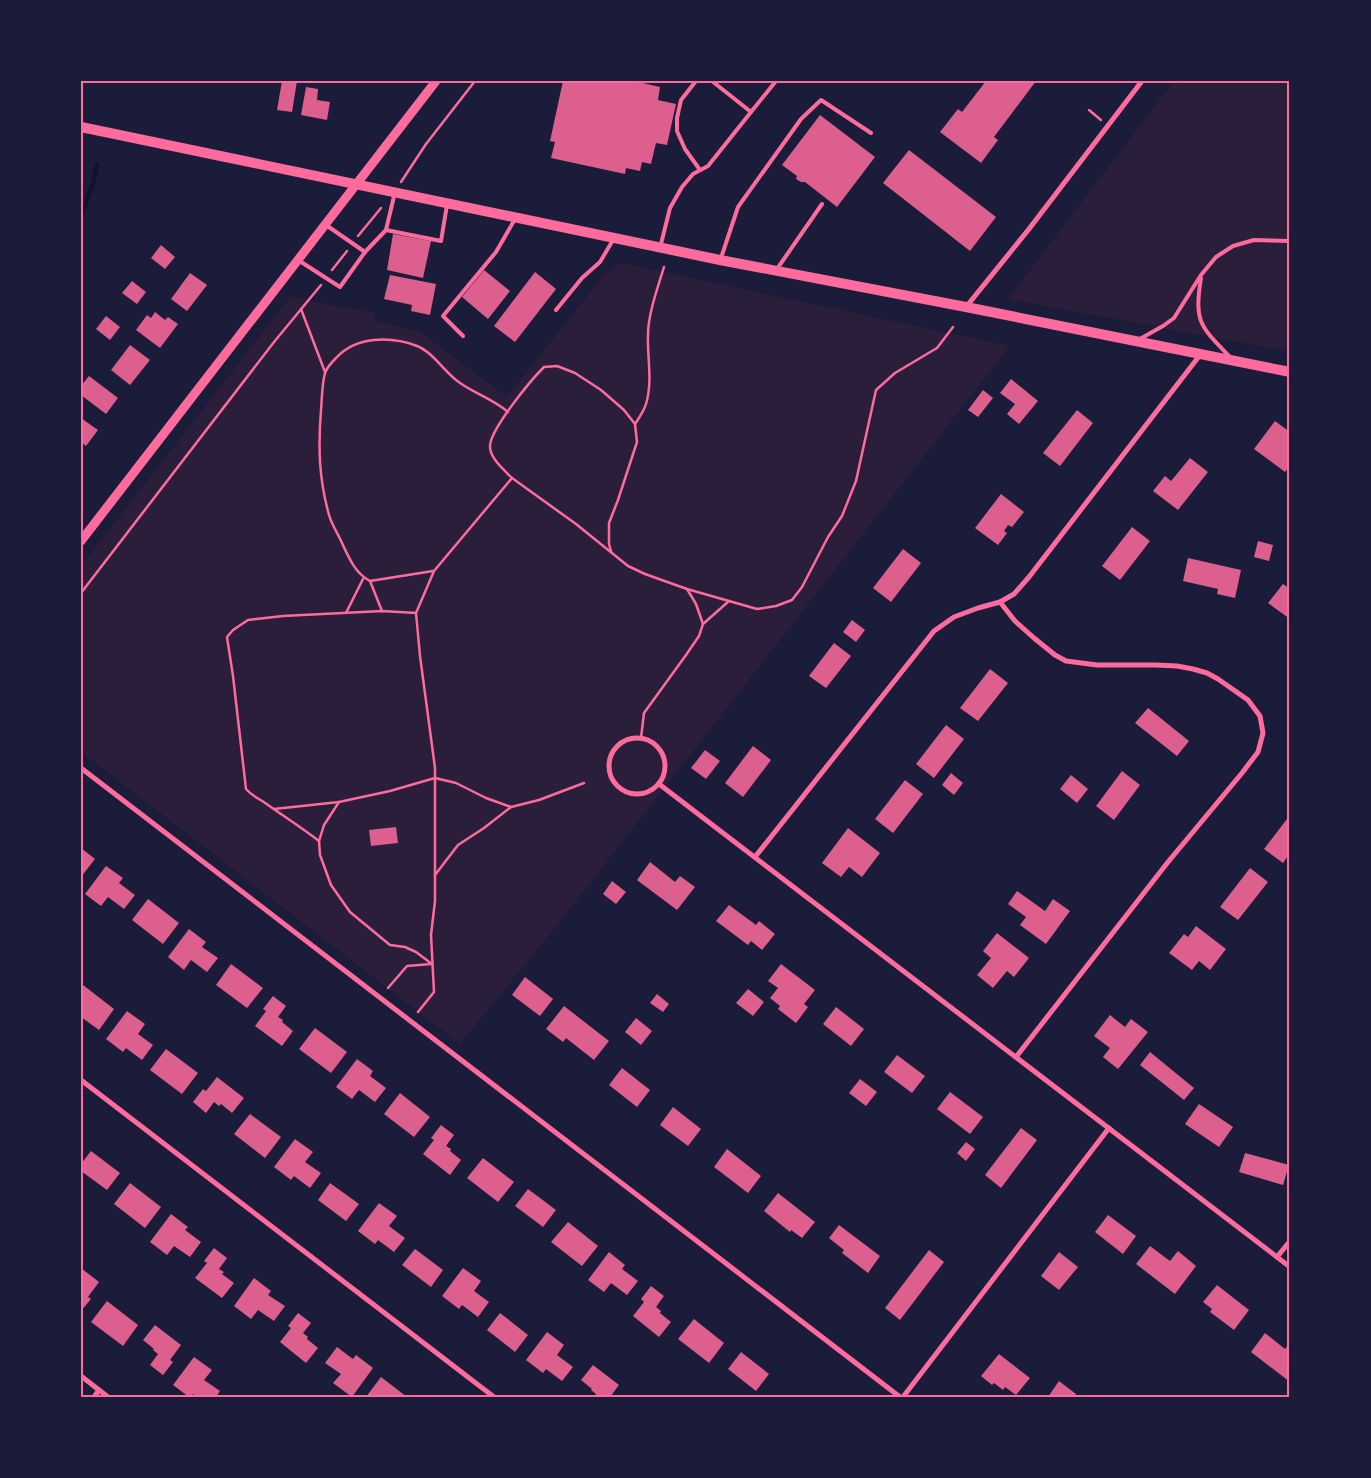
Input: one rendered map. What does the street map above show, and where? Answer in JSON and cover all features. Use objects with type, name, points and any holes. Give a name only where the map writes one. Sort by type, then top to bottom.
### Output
[{"type":"main road","points":[[81,127],[660,248],[1290,372]]},
{"type":"street","points":[[81,541],[436,81]]},
{"type":"street","points":[[966,307],[1029,229],[1142,81]]},
{"type":"street","points":[[755,857],[934,631],[954,617],[1000,602],[1014,594],[1029,578],[1200,355]]},
{"type":"street","points":[[1000,602],[1015,621],[1034,638],[1055,655],[1066,660],[1097,665],[1177,666],[1207,673],[1248,700],[1260,716],[1263,733],[1258,752],[1242,773],[1168,862],[1016,1057]]},
{"type":"street","points":[[631,738],[641,738],[651,742],[664,756],[664,776],[652,790],[644,794],[635,795],[619,789],[609,774],[608,765],[610,756],[622,742],[631,738]]},
{"type":"street","points":[[81,768],[902,1397],[1109,1128]]},
{"type":"street","points":[[659,784],[1290,1267]]},
{"type":"street","points":[[81,1080],[494,1397]]},
{"type":"street","points":[[1277,1257],[1290,1241]]},
{"type":"street","points":[[81,1376],[108,1397]]},
{"type":"street","points":[[94,1397],[100,1390]]},
{"type":"lane","points":[[696,81],[681,100],[677,118],[677,132],[686,150],[700,170]]},
{"type":"lane","points":[[712,81],[751,112]]},
{"type":"lane","points":[[660,248],[670,208],[682,186],[693,174],[708,166],[776,81]]},
{"type":"lane","points":[[720,260],[738,207],[801,119],[821,100],[871,133]]},
{"type":"lane","points":[[298,260],[340,287],[365,252],[386,230],[395,192]]},
{"type":"lane","points":[[386,230],[441,241],[447,203]]},
{"type":"lane","points":[[776,271],[822,204]]},
{"type":"lane","points":[[463,336],[443,316],[496,252],[516,217]]},
{"type":"lane","points":[[325,224],[365,252]]},
{"type":"lane","points":[[556,310],[582,278],[600,262],[614,238]]},
{"type":"lane","points":[[1134,342],[1174,318],[1201,275],[1216,257],[1233,246],[1254,240],[1290,241]]},
{"type":"lane","points":[[1201,275],[1198,316],[1206,332],[1235,362]]},
{"type":"path","points":[[406,176],[426,144],[475,81]]},
{"type":"path","points":[[1089,110],[1109,125]]},
{"type":"path","points":[[81,593],[376,214]]},
{"type":"path","points":[[635,424],[646,405],[648,395],[650,373],[648,333],[664,267]]},
{"type":"path","points":[[301,309],[325,372]]},
{"type":"path","points":[[612,553],[609,544],[609,524],[637,442],[635,424],[624,410],[601,390],[575,373],[557,366],[544,366],[527,384],[494,433],[490,447],[497,464],[512,478],[576,524],[628,566],[687,589],[757,609],[776,606],[792,600],[802,587],[828,537],[842,516],[856,481],[876,390],[895,373],[937,348],[953,327]]},
{"type":"path","points":[[434,571],[370,581],[364,578],[350,562],[330,517],[319,465],[322,393],[325,372],[339,354],[353,344],[369,340],[404,342],[419,347],[459,382],[498,404],[508,412]]},
{"type":"path","points":[[418,1012],[434,992],[431,935],[435,901],[435,768],[416,613],[434,571],[512,478]]},
{"type":"path","points":[[346,613],[364,578]]},
{"type":"path","points":[[370,581],[382,611]]},
{"type":"path","points":[[687,589],[696,604],[703,624]]},
{"type":"path","points":[[641,738],[644,713],[691,649],[699,636],[703,624],[730,601]]},
{"type":"path","points":[[319,841],[299,825],[253,797],[246,788],[227,637],[233,630],[248,620],[283,616],[382,611],[416,613]]},
{"type":"path","points":[[274,809],[339,802],[435,778],[456,783],[486,798],[511,807]]},
{"type":"path","points":[[435,875],[458,845],[511,807],[539,800],[584,783]]},
{"type":"path","points":[[339,802],[324,825],[319,841],[320,855],[331,885],[350,912],[390,945],[406,947],[432,964]]},
{"type":"path","points":[[388,988],[407,966],[432,964]]},
{"type":"shaded area","points":[[1174,81],[1290,81],[1290,352],[1008,299]]},
{"type":"shaded area","points":[[622,263],[1010,346],[554,929],[460,1044],[81,752],[81,566],[291,296],[374,312],[374,321],[420,332],[507,397],[605,274]]},
{"type":"building","points":[[282,81],[297,81],[292,112],[277,110]]},
{"type":"building","points":[[563,81],[634,81],[660,87],[658,100],[676,104],[667,145],[656,143],[651,164],[642,162],[640,171],[626,168],[625,174],[551,158],[555,142],[550,141]]},
{"type":"building","points":[[986,81],[1036,81],[994,137],[998,140],[981,163],[940,132],[958,109],[962,112]]},
{"type":"building","points":[[306,87],[318,89],[317,100],[330,102],[327,120],[301,115]]},
{"type":"building","points":[[820,115],[875,157],[837,207],[805,182],[796,179],[797,176],[782,165]]},
{"type":"building","points":[[909,150],[996,217],[970,251],[883,183]]},
{"type":"building","points":[[393,234],[431,241],[423,278],[387,270]]},
{"type":"building","points":[[161,245],[175,257],[165,269],[151,258]]},
{"type":"building","points":[[484,270],[510,291],[488,319],[462,297]]},
{"type":"building","points":[[535,272],[556,289],[515,342],[494,326]]},
{"type":"building","points":[[190,273],[207,285],[187,311],[171,299]]},
{"type":"building","points":[[390,275],[436,284],[430,315],[411,311],[412,305],[384,299]]},
{"type":"building","points":[[132,281],[146,292],[137,304],[122,293]]},
{"type":"building","points":[[155,312],[165,320],[168,317],[178,324],[160,348],[136,330],[147,315],[151,318]]},
{"type":"building","points":[[106,316],[120,327],[110,340],[96,329]]},
{"type":"building","points":[[130,345],[150,360],[130,385],[111,370]]},
{"type":"building","points":[[89,376],[118,398],[106,414],[81,395],[81,386]]},
{"type":"building","points":[[1011,379],[1038,401],[1019,424],[1007,414],[1015,404],[1000,393]]},
{"type":"building","points":[[983,390],[993,398],[978,417],[968,410]]},
{"type":"building","points":[[1077,410],[1093,423],[1060,466],[1043,453]]},
{"type":"building","points":[[81,418],[98,430],[86,446],[81,442]]},
{"type":"building","points":[[1275,421],[1290,432],[1290,466],[1285,472],[1254,449]]},
{"type":"building","points":[[1190,458],[1208,472],[1178,510],[1153,491],[1165,476],[1171,481]]},
{"type":"building","points":[[1001,494],[1024,512],[1012,527],[1008,525],[1004,531],[1007,533],[998,545],[975,528]]},
{"type":"building","points":[[1132,527],[1150,541],[1120,580],[1102,566]]},
{"type":"building","points":[[1258,541],[1273,545],[1269,561],[1254,557]]},
{"type":"building","points":[[903,549],[921,563],[891,602],[873,588]]},
{"type":"building","points":[[1188,558],[1241,570],[1235,598],[1217,594],[1218,589],[1183,581]]},
{"type":"building","points":[[1283,584],[1290,589],[1290,619],[1268,603]]},
{"type":"building","points":[[852,620],[865,630],[856,642],[843,632]]},
{"type":"building","points":[[834,643],[851,656],[826,688],[809,676]]},
{"type":"building","points":[[990,669],[1008,683],[978,721],[960,708]]},
{"type":"building","points":[[1148,708],[1189,741],[1177,756],[1135,723]]},
{"type":"building","points":[[946,725],[964,739],[934,778],[916,764]]},
{"type":"building","points":[[753,746],[771,760],[743,797],[725,783]]},
{"type":"building","points":[[705,750],[720,761],[706,779],[691,768]]},
{"type":"building","points":[[1122,771],[1140,785],[1114,820],[1096,806]]},
{"type":"building","points":[[951,773],[963,783],[954,795],[942,785]]},
{"type":"building","points":[[1071,775],[1088,789],[1077,803],[1060,789]]},
{"type":"building","points":[[905,780],[923,794],[893,833],[875,819]]},
{"type":"building","points":[[1290,815],[1290,853],[1283,863],[1264,849]]},
{"type":"building","points":[[396,827],[398,843],[371,846],[369,830]]},
{"type":"building","points":[[848,828],[880,853],[862,877],[849,867],[841,877],[822,863]]},
{"type":"building","points":[[81,848],[95,859],[81,877]]},
{"type":"building","points":[[650,862],[675,882],[680,876],[695,887],[677,910],[637,880]]},
{"type":"building","points":[[106,866],[123,878],[119,883],[135,895],[124,909],[108,897],[101,906],[85,894]]},
{"type":"building","points":[[1250,868],[1268,882],[1238,920],[1220,907]]},
{"type":"building","points":[[612,881],[626,892],[616,904],[603,894]]},
{"type":"building","points":[[1017,891],[1045,911],[1053,899],[1070,911],[1046,944],[1020,925],[1026,917],[1008,904]]},
{"type":"building","points":[[148,899],[179,923],[163,944],[132,920]]},
{"type":"building","points":[[729,905],[756,925],[759,921],[775,934],[762,950],[751,941],[748,945],[716,921]]},
{"type":"building","points":[[1196,926],[1226,949],[1210,970],[1199,961],[1192,970],[1169,953],[1184,934],[1188,937]]},
{"type":"building","points":[[189,929],[206,942],[202,947],[218,958],[207,972],[191,960],[184,970],[168,957]]},
{"type":"building","points":[[997,933],[1029,958],[1014,977],[1007,971],[993,988],[977,975],[991,958],[983,951]]},
{"type":"building","points":[[231,964],[263,988],[247,1008],[216,985]]},
{"type":"building","points":[[781,964],[815,990],[804,1004],[808,1007],[796,1023],[778,1009],[780,1006],[770,998],[778,988],[768,981]]},
{"type":"building","points":[[525,977],[553,999],[540,1016],[512,995]]},
{"type":"building","points":[[83,985],[114,1009],[99,1030],[81,1017],[81,987]]},
{"type":"building","points":[[748,989],[764,1002],[753,1016],[736,1003]]},
{"type":"building","points":[[657,994],[669,1004],[663,1012],[650,1003]]},
{"type":"building","points":[[273,996],[286,1006],[278,1017],[293,1031],[282,1046],[255,1026],[266,1011],[263,1009]]},
{"type":"building","points":[[564,1006],[609,1041],[594,1060],[566,1038],[563,1042],[546,1029]]},
{"type":"building","points":[[836,1007],[864,1029],[851,1046],[823,1024]]},
{"type":"building","points":[[127,1011],[145,1024],[138,1034],[153,1045],[142,1060],[126,1048],[123,1052],[106,1039]]},
{"type":"building","points":[[1110,1015],[1125,1027],[1131,1019],[1148,1032],[1118,1069],[1103,1057],[1110,1048],[1094,1036]]},
{"type":"building","points":[[636,1018],[652,1031],[641,1045],[625,1032]]},
{"type":"building","points":[[315,1028],[347,1052],[331,1073],[299,1049]]},
{"type":"building","points":[[166,1049],[198,1073],[182,1094],[150,1070]]},
{"type":"building","points":[[1150,1052],[1194,1088],[1184,1100],[1140,1065]]},
{"type":"building","points":[[897,1055],[925,1076],[912,1093],[884,1072]]},
{"type":"building","points":[[357,1059],[373,1071],[370,1076],[386,1088],[375,1102],[359,1090],[352,1099],[336,1087]]},
{"type":"building","points":[[622,1068],[650,1090],[637,1107],[609,1085]]},
{"type":"building","points":[[217,1077],[244,1098],[232,1113],[221,1104],[219,1106],[214,1102],[206,1113],[193,1102],[203,1089],[206,1091]]},
{"type":"building","points":[[860,1079],[877,1092],[866,1106],[849,1093]]},
{"type":"building","points":[[950,1092],[983,1117],[970,1134],[937,1109]]},
{"type":"building","points":[[400,1093],[430,1117],[414,1137],[384,1114]]},
{"type":"building","points":[[1199,1104],[1233,1127],[1219,1147],[1185,1124]]},
{"type":"building","points":[[673,1107],[701,1129],[688,1146],[660,1125]]},
{"type":"building","points":[[250,1114],[281,1137],[265,1158],[234,1134]]},
{"type":"building","points":[[441,1125],[454,1135],[446,1146],[461,1160],[450,1175],[423,1154],[434,1140],[431,1138]]},
{"type":"building","points":[[1021,1128],[1037,1140],[1001,1188],[985,1175]]},
{"type":"building","points":[[295,1139],[313,1152],[305,1162],[321,1173],[310,1188],[294,1176],[291,1180],[274,1167]]},
{"type":"building","points":[[966,1142],[975,1149],[966,1161],[957,1153]]},
{"type":"building","points":[[727,1149],[761,1176],[748,1193],[714,1167]]},
{"type":"building","points":[[91,1151],[120,1173],[107,1190],[81,1171],[81,1164]]},
{"type":"building","points":[[1245,1153],[1289,1165],[1283,1185],[1239,1172]]},
{"type":"building","points":[[483,1158],[514,1182],[498,1202],[467,1178]]},
{"type":"building","points":[[130,1183],[161,1207],[145,1228],[114,1204]]},
{"type":"building","points":[[330,1183],[359,1204],[346,1221],[318,1200]]},
{"type":"building","points":[[528,1189],[556,1210],[543,1227],[515,1206]]},
{"type":"building","points":[[778,1193],[815,1222],[802,1238],[791,1230],[790,1232],[764,1211]]},
{"type":"building","points":[[379,1203],[397,1216],[389,1226],[405,1238],[394,1252],[378,1240],[375,1244],[358,1231]]},
{"type":"building","points":[[171,1214],[188,1227],[185,1230],[201,1242],[190,1257],[174,1246],[167,1255],[150,1242]]},
{"type":"building","points":[[1108,1215],[1136,1236],[1123,1254],[1095,1232]]},
{"type":"building","points":[[568,1222],[598,1246],[582,1266],[551,1242]]},
{"type":"building","points":[[839,1225],[880,1256],[868,1273],[842,1253],[844,1250],[829,1238]]},
{"type":"building","points":[[1150,1246],[1170,1261],[1178,1251],[1196,1266],[1175,1294],[1136,1264]]},
{"type":"building","points":[[214,1248],[227,1258],[219,1269],[224,1272],[222,1274],[234,1283],[222,1298],[195,1278],[207,1263],[204,1261]]},
{"type":"building","points":[[415,1249],[443,1270],[431,1287],[402,1265]]},
{"type":"building","points":[[929,1250],[944,1262],[900,1320],[885,1308]]},
{"type":"building","points":[[609,1252],[625,1265],[622,1269],[638,1281],[627,1295],[611,1283],[604,1292],[588,1280]]},
{"type":"building","points":[[1059,1252],[1078,1267],[1059,1290],[1041,1276]]},
{"type":"building","points":[[81,1268],[99,1282],[88,1297],[91,1299],[81,1311]]},
{"type":"building","points":[[463,1268],[481,1281],[474,1291],[489,1302],[478,1317],[462,1305],[459,1309],[442,1296]]},
{"type":"building","points":[[254,1278],[271,1291],[268,1295],[285,1306],[274,1321],[258,1310],[251,1319],[234,1306]]},
{"type":"building","points":[[1217,1285],[1249,1310],[1234,1330],[1210,1312],[1212,1309],[1203,1302]]},
{"type":"building","points":[[651,1286],[664,1296],[656,1307],[671,1322],[659,1337],[633,1316],[644,1302],[641,1299]]},
{"type":"building","points":[[107,1301],[138,1325],[123,1346],[91,1322]]},
{"type":"building","points":[[298,1313],[311,1323],[303,1333],[318,1348],[306,1363],[280,1342],[291,1328],[288,1326]]},
{"type":"building","points":[[500,1313],[528,1335],[515,1352],[487,1330]]},
{"type":"building","points":[[694,1319],[724,1343],[709,1363],[678,1339]]},
{"type":"building","points":[[155,1325],[181,1345],[170,1360],[173,1362],[163,1375],[150,1365],[158,1354],[143,1340]]},
{"type":"building","points":[[547,1332],[564,1345],[557,1355],[573,1367],[562,1381],[546,1369],[543,1373],[526,1360]]},
{"type":"building","points":[[1265,1333],[1285,1349],[1290,1343],[1290,1382],[1251,1352]]},
{"type":"building","points":[[337,1347],[353,1359],[356,1355],[373,1368],[352,1397],[333,1383],[341,1374],[325,1363]]},
{"type":"building","points":[[741,1352],[769,1374],[756,1391],[728,1369]]},
{"type":"building","points":[[999,1354],[1030,1378],[1016,1395],[1005,1387],[1003,1390],[994,1383],[992,1385],[981,1376]]},
{"type":"building","points":[[194,1357],[212,1370],[204,1380],[220,1391],[216,1397],[197,1397],[193,1394],[189,1397],[173,1385]]},
{"type":"building","points":[[593,1365],[619,1385],[610,1397],[594,1397],[596,1394],[581,1380]]},
{"type":"building","points":[[381,1377],[407,1397],[366,1397]]},
{"type":"building","points":[[1059,1381],[1076,1394],[1075,1397],[1048,1397]]},
{"type":"waterway","points":[[81,216],[93,183],[97,164]]}]
